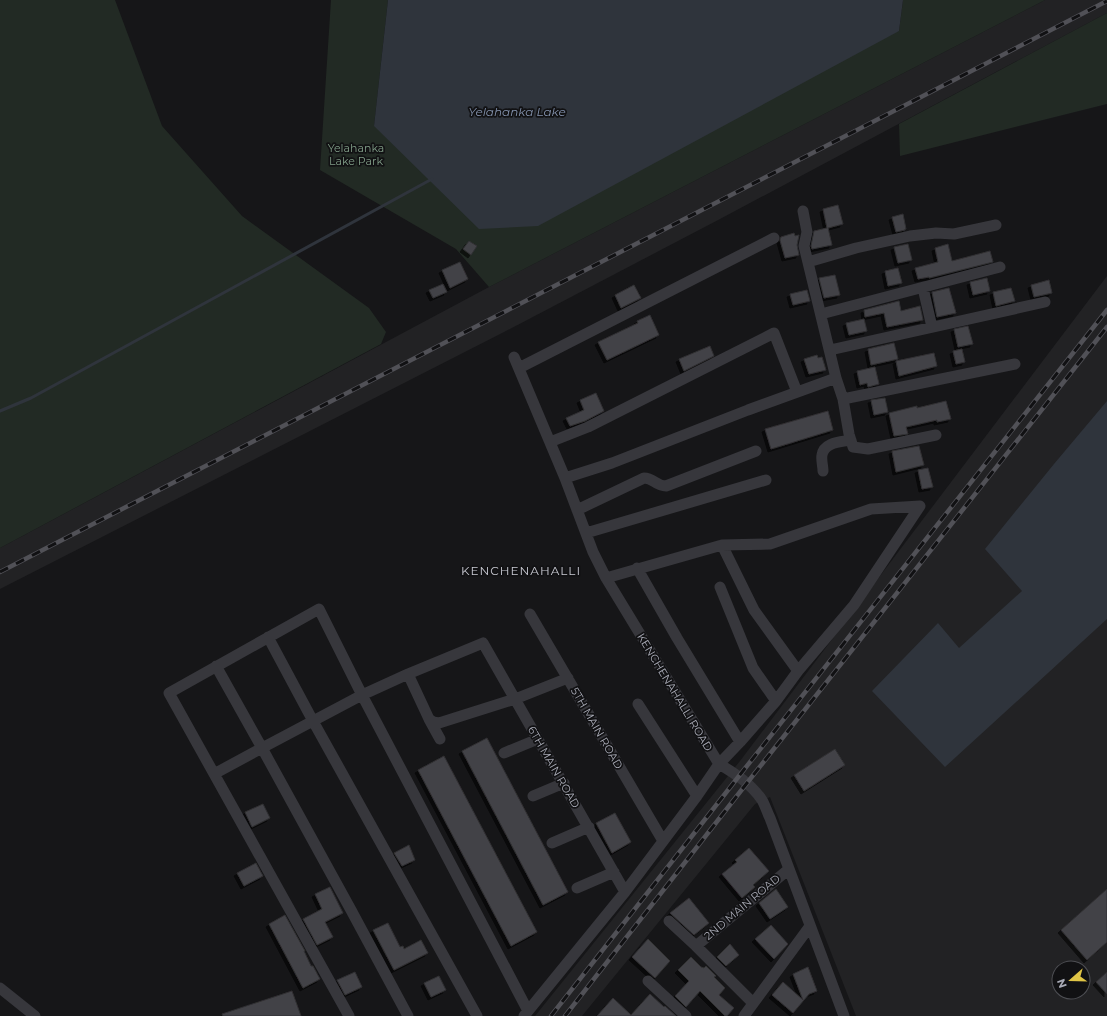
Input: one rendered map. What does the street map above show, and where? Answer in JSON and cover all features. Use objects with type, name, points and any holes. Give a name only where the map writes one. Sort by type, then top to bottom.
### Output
[{"type":"street","points":[[803,211],[807,232],[804,246],[836,378],[843,398],[849,434],[853,447],[868,449],[936,435]]},
{"type":"street","points":[[808,262],[856,248],[910,236],[936,233],[954,234],[996,225]]},
{"type":"street","points":[[519,368],[774,238]]},
{"type":"street","points":[[821,314],[1000,267]]},
{"type":"street","points":[[923,288],[932,327]]},
{"type":"street","points":[[830,350],[1045,302]]},
{"type":"street","points":[[550,442],[588,427],[774,332],[797,392]]},
{"type":"street","name":"KENCHENAHALLI ROAD","points":[[514,357],[565,478],[593,552],[606,578],[719,764],[739,776],[763,801],[844,1016]]},
{"type":"street","points":[[843,398],[1015,364]]},
{"type":"street","points":[[565,478],[612,463],[748,410],[836,378]]},
{"type":"street","points":[[823,471],[822,455],[824,449],[828,445],[851,440]]},
{"type":"street","points":[[577,510],[644,478],[649,478],[660,486],[666,486],[756,451]]},
{"type":"street","points":[[586,533],[766,480]]},
{"type":"street","points":[[349,1016],[168,693],[319,609],[526,1014],[626,892],[719,764],[776,701],[798,671],[854,605],[920,506],[871,509],[770,544],[722,545],[606,578]]},
{"type":"street","points":[[722,545],[754,610],[798,671]]},
{"type":"street","points":[[637,568],[677,638],[740,742]]},
{"type":"street","points":[[720,587],[753,668],[776,701]]},
{"type":"street","name":"5TH MAIN ROAD","points":[[530,614],[663,841]]},
{"type":"street","points":[[268,637],[477,1016]]},
{"type":"street","name":"6TH MAIN ROAD","points":[[408,674],[483,643],[626,892]]},
{"type":"street","points":[[216,666],[408,1016]]},
{"type":"street","points":[[214,774],[362,695],[408,674],[440,740]]},
{"type":"street","points":[[429,719],[433,722],[439,723],[515,699],[568,678]]},
{"type":"street","points":[[638,704],[697,796]]},
{"type":"street","points":[[504,753],[538,739]]},
{"type":"street","points":[[533,796],[564,782]]},
{"type":"street","points":[[552,843],[589,827]]},
{"type":"street","name":"2ND MAIN ROAD","points":[[696,946],[789,869]]},
{"type":"street","points":[[577,888],[614,872]]},
{"type":"street","points":[[669,921],[753,1003]]},
{"type":"street","points":[[744,1016],[810,926]]},
{"type":"street","points":[[648,981],[686,1016]]},
{"type":"street","points":[[0,988],[35,1016]]},
{"type":"shaded area","points":[[1045,0],[1107,0],[1107,13],[504,332],[0,589],[0,548],[489,287]]},
{"type":"shaded area","points":[[1107,276],[1107,1016],[856,1016],[770,797],[755,804],[582,1016],[535,1016],[740,761]]},
{"type":"green space","points":[[0,0],[115,0],[162,126],[242,216],[369,308],[386,332],[381,344],[0,548]]},
{"type":"green space","name":"Yelahanka Lake Park","points":[[331,0],[388,0],[374,126],[899,31],[903,0],[1045,0],[489,287],[456,249],[320,170]]},
{"type":"green space","points":[[1107,13],[1107,104],[900,156],[899,124]]},
{"type":"water","name":"Yelahanka Lake","points":[[388,0],[903,0],[899,31],[538,226],[479,229],[374,126]]},
{"type":"water","points":[[1107,401],[1107,619],[945,767],[872,691],[938,623],[959,648],[1022,591],[985,549]]},
{"type":"building","points":[[838,205],[843,224],[828,228],[832,245],[812,249],[811,246],[814,231],[827,228],[823,209]]},
{"type":"building","points":[[903,214],[906,229],[896,232],[892,217]]},
{"type":"building","points":[[794,233],[795,236],[799,235],[797,245],[799,255],[785,258],[780,240],[781,237]]},
{"type":"building","points":[[469,241],[477,246],[471,255],[463,249]]},
{"type":"building","points":[[908,244],[912,260],[898,263],[894,247]]},
{"type":"building","points":[[948,244],[952,261],[990,251],[993,262],[929,278],[918,279],[915,268],[938,262],[935,248]]},
{"type":"building","points":[[460,262],[468,279],[450,288],[442,270]]},
{"type":"building","points":[[898,268],[902,283],[888,286],[885,271]]},
{"type":"building","points":[[835,275],[840,295],[824,298],[819,278]]},
{"type":"building","points":[[987,278],[990,291],[973,295],[970,282]]},
{"type":"building","points":[[1049,280],[1052,293],[1034,297],[1031,285]]},
{"type":"building","points":[[443,284],[447,292],[433,298],[429,290]]},
{"type":"building","points":[[634,285],[641,298],[621,308],[615,295]]},
{"type":"building","points":[[949,288],[956,313],[937,317],[932,292]]},
{"type":"building","points":[[1011,288],[1015,301],[996,306],[993,292]]},
{"type":"building","points":[[807,290],[810,301],[793,305],[790,294]]},
{"type":"building","points":[[899,301],[901,311],[920,306],[923,320],[887,327],[884,313],[865,317],[864,310]]},
{"type":"building","points":[[650,315],[659,335],[607,360],[598,342],[638,323],[637,321]]},
{"type":"building","points":[[864,319],[867,331],[849,335],[846,323]]},
{"type":"building","points":[[968,326],[973,344],[958,347],[954,329]]},
{"type":"building","points":[[894,343],[898,359],[871,365],[868,349]]},
{"type":"building","points":[[710,346],[714,356],[684,371],[679,359]]},
{"type":"building","points":[[962,349],[965,362],[956,364],[953,351]]},
{"type":"building","points":[[934,353],[937,366],[899,376],[896,361]]},
{"type":"building","points":[[817,355],[818,358],[822,357],[826,370],[809,374],[804,359]]},
{"type":"building","points":[[875,367],[879,384],[868,387],[867,383],[860,385],[857,371]]},
{"type":"building","points":[[596,393],[604,411],[585,421],[570,426],[566,418],[584,410],[580,400]]},
{"type":"building","points":[[885,398],[888,412],[874,415],[871,400]]},
{"type":"building","points":[[946,401],[951,419],[937,422],[937,420],[906,427],[908,434],[894,436],[889,413]]},
{"type":"building","points":[[828,411],[833,430],[771,449],[765,429]]},
{"type":"building","points":[[919,446],[924,465],[896,472],[892,451]]},
{"type":"building","points":[[928,468],[933,487],[922,489],[918,470]]},
{"type":"building","points":[[487,738],[568,892],[543,905],[462,751]]},
{"type":"building","points":[[835,749],[845,765],[804,791],[794,775]]},
{"type":"building","points":[[444,756],[537,932],[511,946],[418,770]]},
{"type":"building","points":[[263,804],[270,818],[252,827],[245,812]]},
{"type":"building","points":[[615,813],[631,842],[612,853],[596,823]]},
{"type":"building","points":[[409,845],[415,860],[402,866],[394,853]]},
{"type":"building","points":[[749,848],[769,871],[753,885],[755,887],[742,898],[722,874],[737,862],[735,860]]},
{"type":"building","points":[[256,863],[263,876],[244,886],[237,873]]},
{"type":"building","points":[[330,887],[343,913],[325,922],[333,937],[317,945],[303,919],[322,909],[315,894]]},
{"type":"building","points":[[776,889],[788,907],[770,919],[759,903]]},
{"type":"building","points":[[1107,889],[1107,942],[1087,960],[1061,930]]},
{"type":"building","points":[[689,898],[709,923],[694,935],[670,913]]},
{"type":"building","points":[[285,915],[305,951],[311,966],[313,966],[320,979],[303,988],[269,924]]},
{"type":"building","points":[[388,923],[400,947],[403,946],[404,949],[421,940],[428,953],[394,970],[373,930]]},
{"type":"building","points":[[771,925],[788,944],[774,959],[755,939]]},
{"type":"building","points":[[648,939],[670,961],[655,978],[632,957]]},
{"type":"building","points":[[730,944],[739,955],[726,966],[717,957]]},
{"type":"building","points":[[691,957],[701,967],[704,968],[706,966],[725,988],[719,995],[734,1008],[727,1016],[725,1016],[700,991],[686,1007],[675,996],[689,981],[678,970]]},
{"type":"building","points":[[808,967],[817,991],[809,994],[793,1013],[772,995],[783,982],[803,1000],[793,974]]},
{"type":"building","points":[[355,972],[362,987],[345,995],[337,980]]},
{"type":"building","points":[[1107,972],[1107,994],[1096,982]]},
{"type":"building","points":[[439,976],[446,990],[431,997],[424,983]]},
{"type":"building","points":[[292,991],[301,1016],[223,1016],[222,1014]]},
{"type":"building","points":[[650,994],[676,1016],[597,1016],[613,998],[631,1015]]},
{"type":"waterway","points":[[0,411],[31,398],[432,179]]},
{"type":"railway","points":[[0,572],[1107,1]]},
{"type":"railway","points":[[551,1016],[1107,310]]},
{"type":"railway","points":[[565,1016],[1107,327]]},
{"type":"district","name":"KENCHENAHALLI","points":[[521,570]]}]
